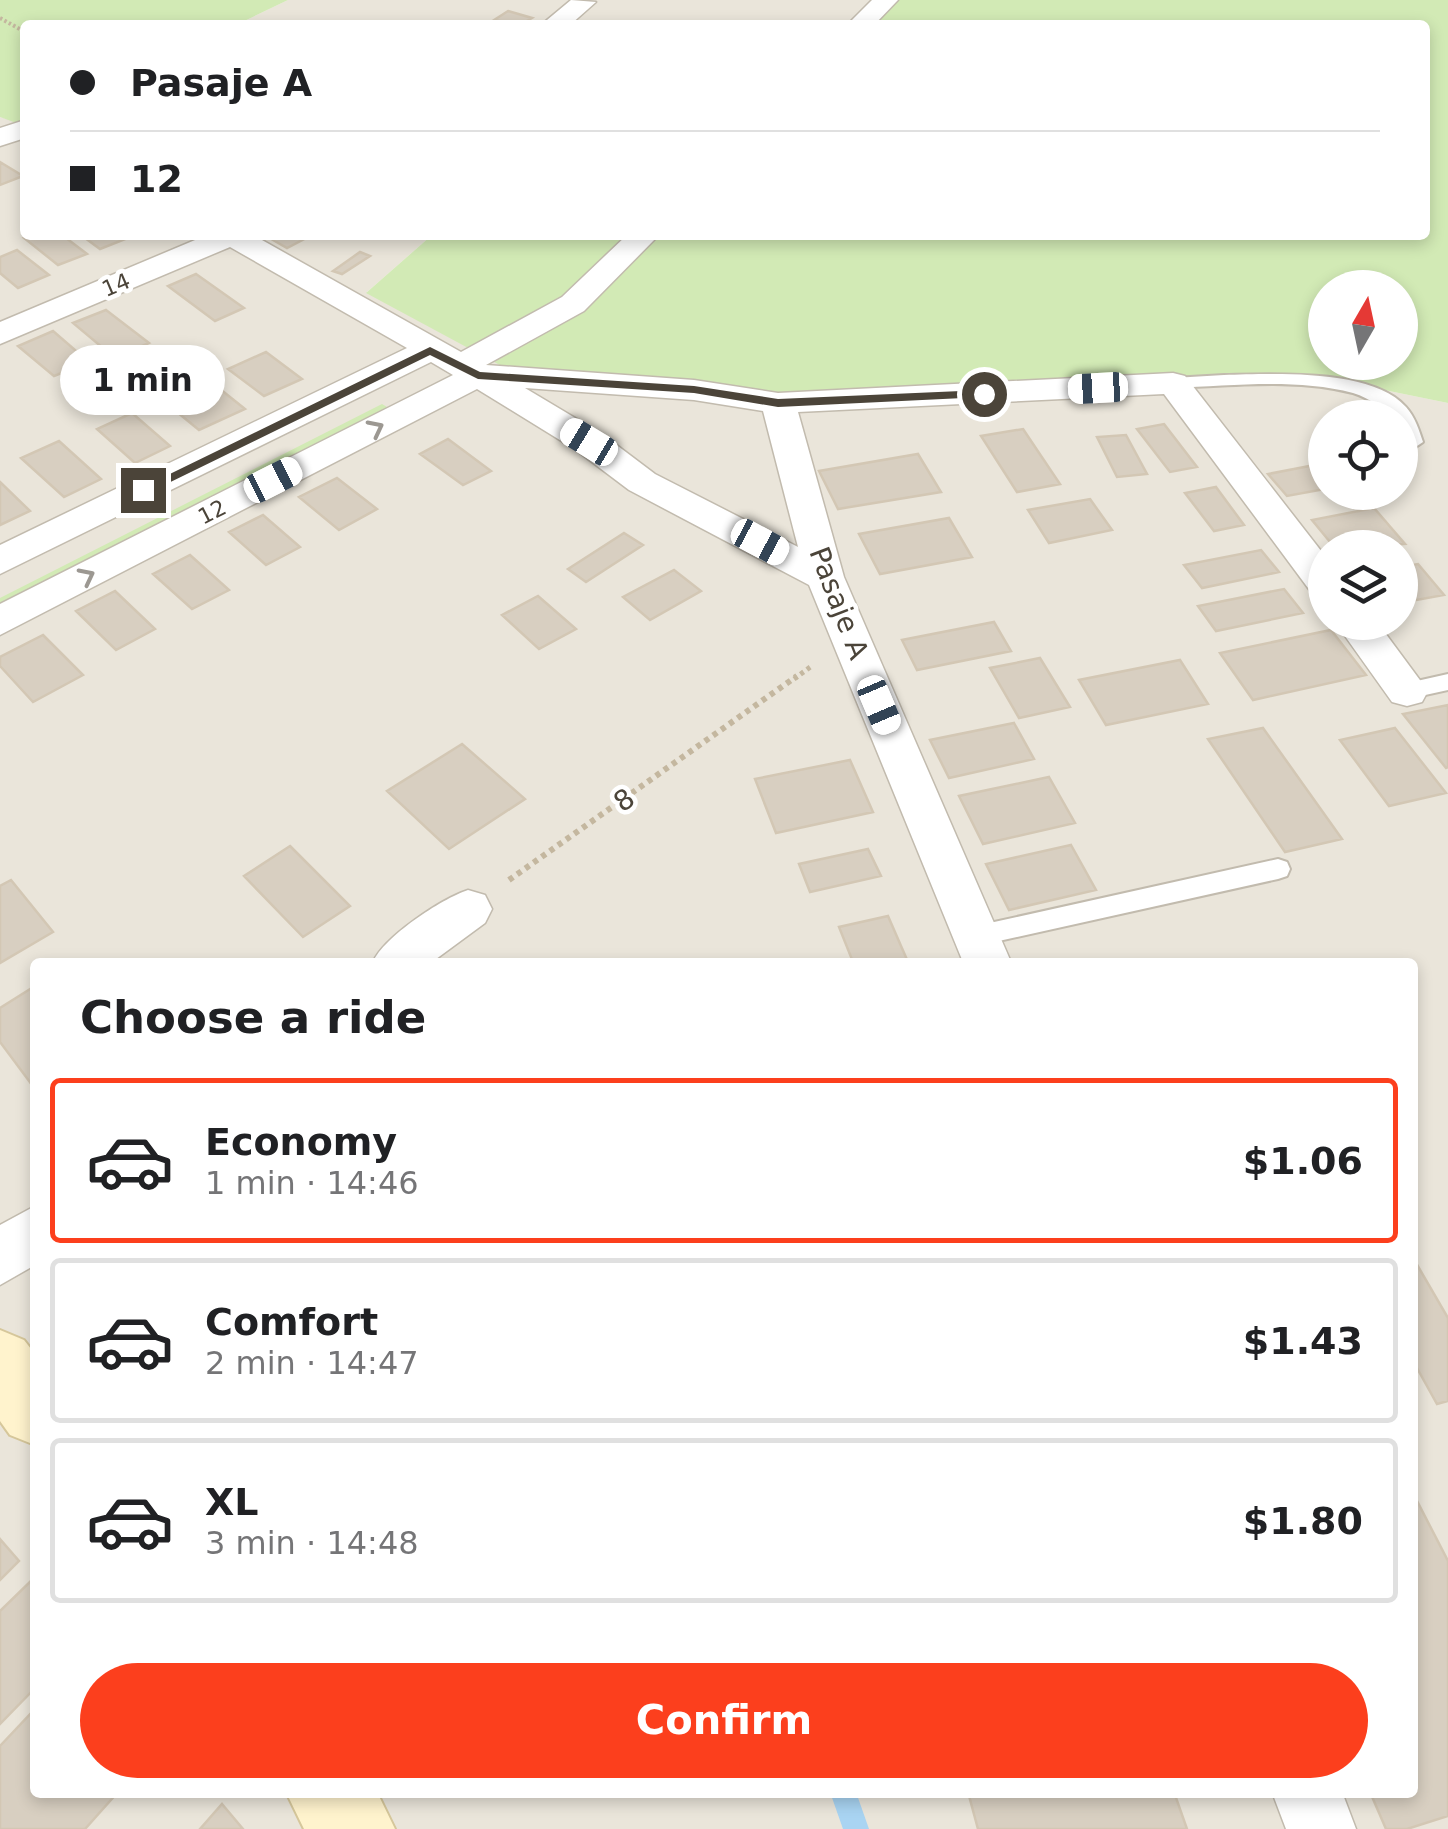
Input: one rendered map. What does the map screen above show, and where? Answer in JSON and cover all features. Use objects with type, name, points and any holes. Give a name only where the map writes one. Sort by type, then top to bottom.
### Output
[{"type":"street","points":[[865,20],[886,0]]},
{"type":"street","points":[[561,20],[584,2]]},
{"type":"street","name":"14","points":[[0,334],[220,240]]},
{"type":"street","points":[[241,240],[589,442],[642,482],[825,576]]},
{"type":"street","points":[[456,363],[573,304],[639,240]]},
{"type":"street","points":[[456,363],[778,403],[1173,383],[1308,562]]},
{"type":"street","name":"12","points":[[0,561],[456,363]]},
{"type":"street","name":"12","points":[[0,620],[456,363]]},
{"type":"street","name":"Pasaje A","points":[[778,403],[825,576],[982,950]]},
{"type":"street","points":[[1369,640],[1407,691]]},
{"type":"street","points":[[402,958],[468,910]]},
{"type":"street","points":[[0,1258],[30,1236]]},
{"type":"street","points":[[0,1364],[30,1403]]},
{"type":"street","points":[[331,1798],[354,1829]]},
{"type":"street","points":[[1309,1798],[1321,1829]]},
{"type":"lane","points":[[1173,383],[1258,380],[1356,388],[1384,400]]},
{"type":"lane","points":[[1407,691],[1448,682]]},
{"type":"lane","points":[[982,950],[1278,870]]},
{"type":"path","name":"8","points":[[468,910],[851,638]]},
{"type":"shaded area","points":[[288,0],[896,0],[874,20],[246,20]]},
{"type":"shaded area","points":[[0,117],[20,123],[20,240],[426,240],[367,292],[1142,379],[1350,383],[1448,403],[1448,1829],[0,1829]]},
{"type":"green space","points":[[0,0],[288,0],[246,20],[20,20],[20,124],[0,117]]},
{"type":"green space","points":[[896,0],[1448,0],[1448,403],[1350,383],[1142,379],[807,404],[522,377],[366,293],[426,240],[1430,240],[1430,20],[874,20]]},
{"type":"green space","points":[[382,404],[392,410],[0,611],[0,598]]},
{"type":"building","points":[[508,11],[532,18],[529,20],[494,20]]},
{"type":"building","points":[[0,162],[20,177],[0,185]]},
{"type":"building","points":[[27,240],[69,240],[87,254],[58,265]]},
{"type":"building","points":[[88,240],[123,240],[100,249]]},
{"type":"building","points":[[273,240],[302,240],[287,248]]},
{"type":"building","points":[[17,250],[49,275],[18,288],[0,273],[0,257]]},
{"type":"building","points":[[360,252],[370,256],[342,274],[333,271]]},
{"type":"building","points":[[196,274],[244,308],[215,321],[168,286]]},
{"type":"building","points":[[106,310],[149,343],[115,358],[73,323]]},
{"type":"building","points":[[53,331],[89,362],[54,376],[18,346]]},
{"type":"building","points":[[266,352],[302,379],[264,396],[228,369]]},
{"type":"building","points":[[200,373],[245,409],[199,430],[155,394]]},
{"type":"building","points":[[132,413],[170,446],[135,463],[97,429]]},
{"type":"building","points":[[1164,424],[1197,467],[1170,472],[1137,429]]},
{"type":"building","points":[[1023,429],[1060,484],[1017,492],[981,436]]},
{"type":"building","points":[[1126,435],[1147,474],[1117,477],[1097,437]]},
{"type":"building","points":[[448,439],[491,471],[463,485],[420,454]]},
{"type":"building","points":[[59,441],[101,479],[64,497],[21,458]]},
{"type":"building","points":[[918,454],[941,492],[838,509],[819,471]]},
{"type":"building","points":[[1308,466],[1308,492],[1287,496],[1268,474]]},
{"type":"building","points":[[337,478],[377,509],[339,530],[299,497]]},
{"type":"building","points":[[0,482],[30,511],[0,525]]},
{"type":"building","points":[[1216,487],[1244,525],[1214,531],[1185,493]]},
{"type":"building","points":[[1090,499],[1112,530],[1049,543],[1028,510]]},
{"type":"building","points":[[1376,510],[1393,530],[1320,530],[1312,520]]},
{"type":"building","points":[[263,515],[300,547],[266,565],[229,532]]},
{"type":"building","points":[[949,518],[972,557],[880,574],[859,534]]},
{"type":"building","points":[[624,533],[643,545],[586,582],[568,569]]},
{"type":"building","points":[[1261,550],[1279,572],[1202,588],[1184,565]]},
{"type":"building","points":[[190,555],[229,590],[192,609],[153,574]]},
{"type":"building","points":[[1418,564],[1444,595],[1418,600]]},
{"type":"building","points":[[674,570],[701,591],[650,620],[623,597]]},
{"type":"building","points":[[1284,589],[1303,613],[1216,631],[1198,606]]},
{"type":"building","points":[[115,591],[155,629],[116,650],[76,611]]},
{"type":"building","points":[[538,596],[576,629],[539,649],[502,615]]},
{"type":"building","points":[[994,622],[1011,651],[917,670],[902,640]]},
{"type":"building","points":[[43,635],[83,675],[33,702],[0,666],[0,657]]},
{"type":"building","points":[[1308,635],[1308,640],[1339,640],[1366,675],[1253,700],[1220,653]]},
{"type":"building","points":[[1040,658],[1070,707],[1019,718],[990,668]]},
{"type":"building","points":[[1180,660],[1208,704],[1106,725],[1079,680]]},
{"type":"building","points":[[1448,705],[1448,767],[1446,768],[1403,714]]},
{"type":"building","points":[[1014,723],[1034,759],[949,778],[930,740]]},
{"type":"building","points":[[1263,728],[1342,839],[1285,852],[1208,739]]},
{"type":"building","points":[[1395,728],[1446,793],[1389,806],[1340,740]]},
{"type":"building","points":[[462,744],[525,799],[449,849],[387,791]]},
{"type":"building","points":[[850,760],[873,812],[776,833],[755,779]]},
{"type":"building","points":[[1049,777],[1075,823],[983,844],[959,796]]},
{"type":"building","points":[[1071,845],[1096,890],[1009,910],[986,864]]},
{"type":"building","points":[[290,846],[350,906],[303,937],[244,876]]},
{"type":"building","points":[[868,849],[881,876],[810,892],[799,864]]},
{"type":"building","points":[[11,880],[53,932],[0,963],[0,886]]},
{"type":"building","points":[[888,916],[906,958],[851,958],[839,927]]},
{"type":"building","points":[[30,989],[30,1082],[0,1042],[0,1008]]},
{"type":"building","points":[[1418,1266],[1448,1318],[1448,1401],[1437,1404],[1418,1370]]},
{"type":"building","points":[[1418,1503],[1448,1561],[1448,1816],[1407,1829],[1386,1829],[1373,1798],[1418,1798]]},
{"type":"building","points":[[0,1539],[19,1561],[0,1580]]},
{"type":"building","points":[[30,1582],[30,1693],[0,1724],[0,1611]]},
{"type":"building","points":[[30,1714],[30,1798],[113,1798],[85,1829],[0,1829],[0,1746]]},
{"type":"building","points":[[970,1798],[1176,1798],[1187,1829],[978,1829]]},
{"type":"building","points":[[222,1804],[243,1829],[200,1829]]},
{"type":"waterway","points":[[845,1798],[856,1829]]},
{"type":"route","points":[[143,490],[430,350],[478,375],[694,390],[778,403],[984,394]]}]
